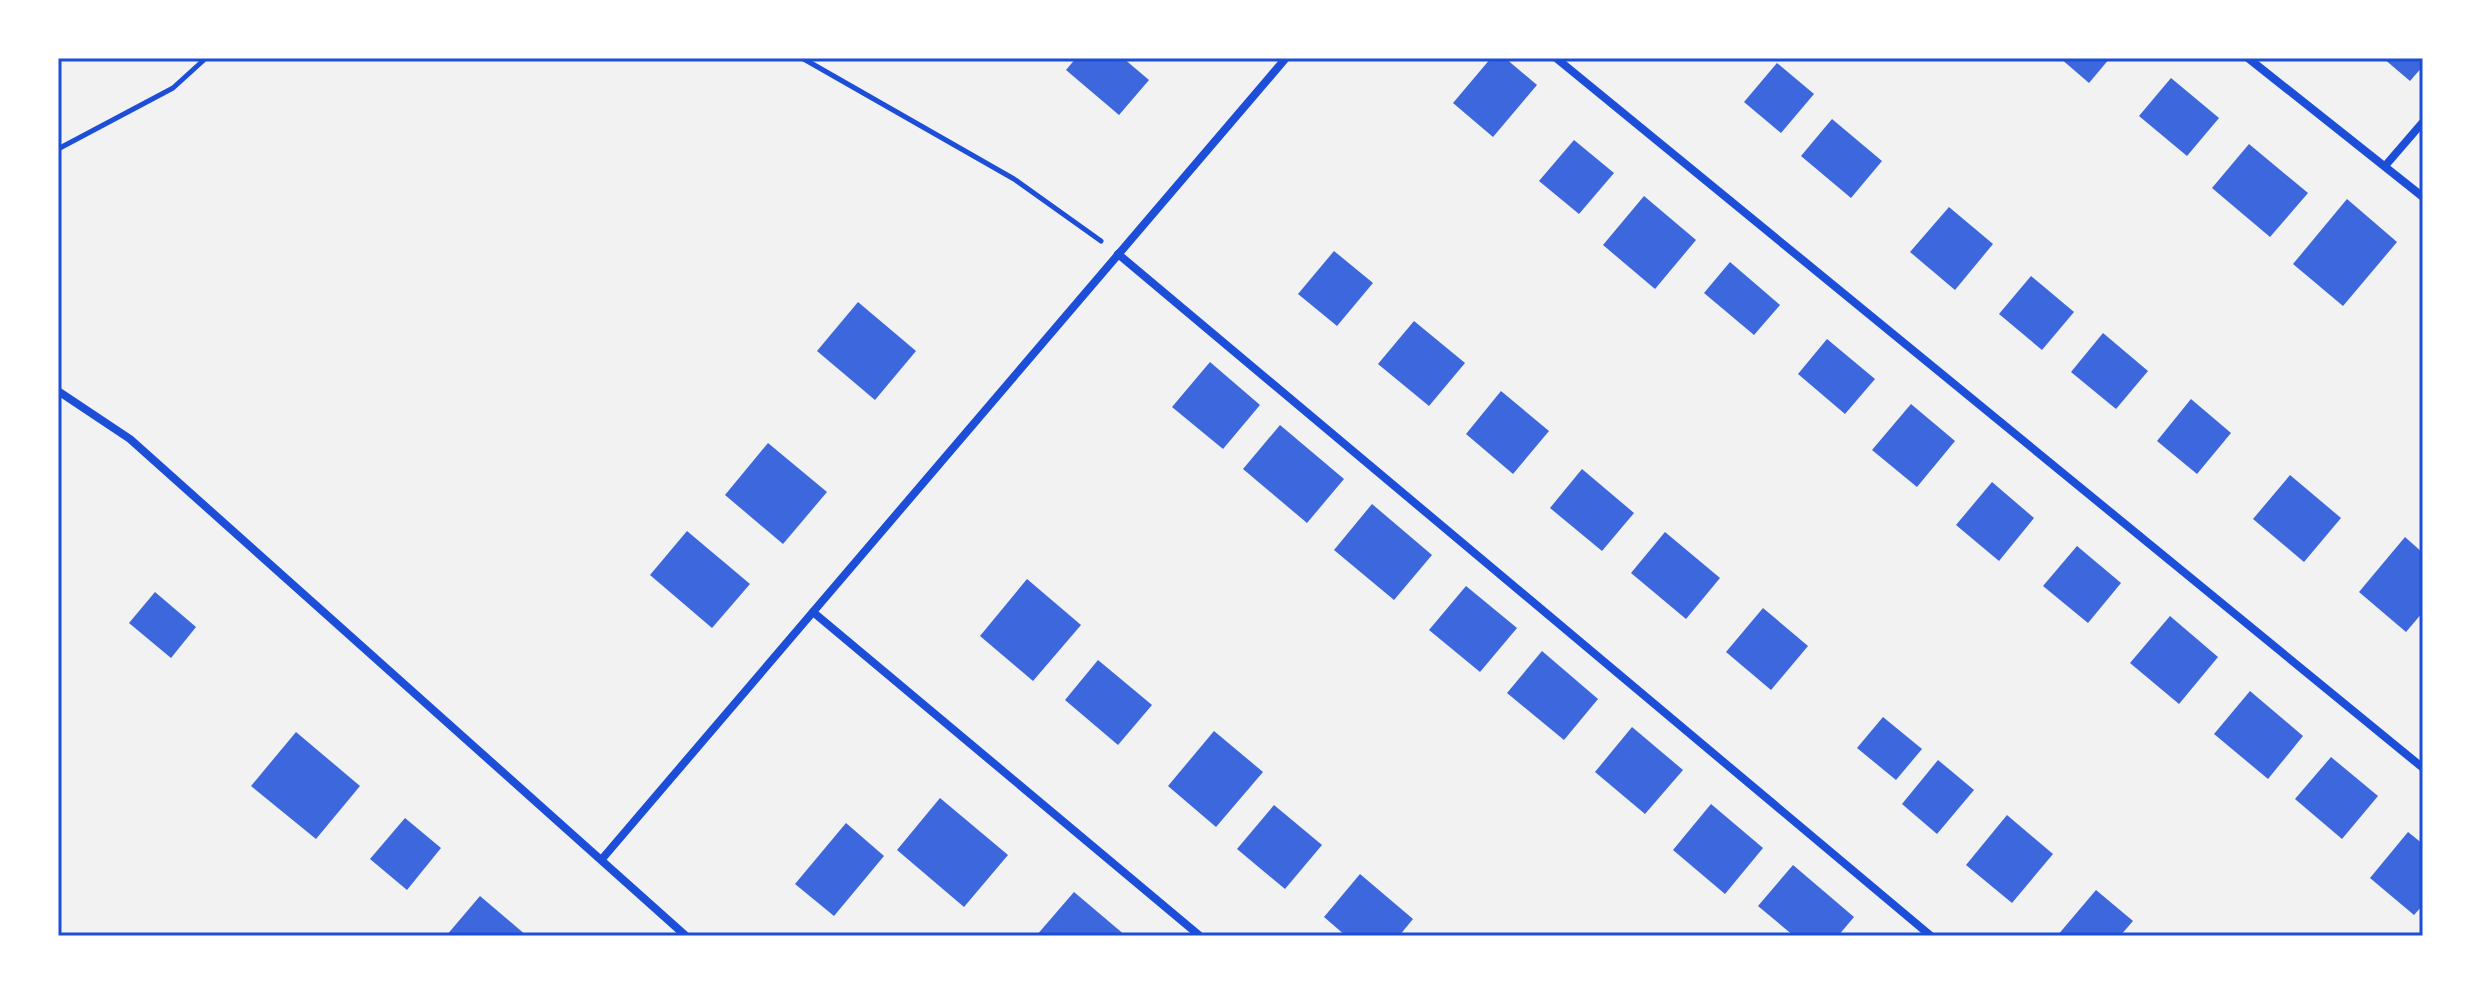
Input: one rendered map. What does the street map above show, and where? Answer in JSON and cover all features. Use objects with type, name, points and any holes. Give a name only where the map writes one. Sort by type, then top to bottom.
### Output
[{"type":"street","points":[[602,859],[1286,58]]},
{"type":"street","points":[[1556,58],[2423,768]]},
{"type":"street","points":[[2248,58],[2423,197]]},
{"type":"street","points":[[2385,166],[2423,122]]},
{"type":"street","points":[[1118,254],[1931,936]]},
{"type":"street","points":[[58,391],[130,439],[686,936]]},
{"type":"street","points":[[813,612],[1200,936]]},
{"type":"path","points":[[58,149],[173,88],[206,58]]},
{"type":"path","points":[[802,58],[1014,179],[1118,254]]},
{"type":"building","points":[[1076,58],[1123,58],[1149,80],[1119,115],[1066,70]]},
{"type":"building","points":[[1491,58],[1505,58],[1537,85],[1493,137],[1453,103]]},
{"type":"building","points":[[2060,58],[2110,58],[2089,83]]},
{"type":"building","points":[[2383,58],[2423,58],[2423,66],[2410,81]]},
{"type":"building","points":[[1777,63],[1814,94],[1781,133],[1744,102]]},
{"type":"building","points":[[2171,78],[2219,118],[2187,156],[2139,116]]},
{"type":"building","points":[[1832,119],[1882,161],[1851,198],[1801,156]]},
{"type":"building","points":[[1574,140],[1614,173],[1579,214],[1539,181]]},
{"type":"building","points":[[2249,144],[2308,193],[2270,237],[2212,188]]},
{"type":"building","points":[[1644,196],[1696,240],[1655,289],[1603,245]]},
{"type":"building","points":[[2347,199],[2397,242],[2343,306],[2293,264]]},
{"type":"building","points":[[1949,207],[1993,244],[1955,290],[1910,252]]},
{"type":"building","points":[[1334,251],[1373,283],[1337,326],[1298,294]]},
{"type":"building","points":[[1730,262],[1780,305],[1754,335],[1704,293]]},
{"type":"building","points":[[2031,276],[2074,312],[2042,350],[1999,314]]},
{"type":"building","points":[[858,302],[916,351],[875,400],[817,351]]},
{"type":"building","points":[[1414,321],[1465,363],[1429,406],[1378,364]]},
{"type":"building","points":[[2103,333],[2148,371],[2116,409],[2071,372]]},
{"type":"building","points":[[1827,339],[1875,379],[1845,414],[1798,374]]},
{"type":"building","points":[[1210,362],[1260,405],[1223,449],[1172,407]]},
{"type":"building","points":[[1501,391],[1549,431],[1513,474],[1466,434]]},
{"type":"building","points":[[2191,399],[2231,433],[2197,474],[2157,441]]},
{"type":"building","points":[[1911,404],[1955,441],[1917,487],[1872,450]]},
{"type":"building","points":[[1280,425],[1344,479],[1307,523],[1243,469]]},
{"type":"building","points":[[768,443],[827,492],[783,544],[725,495]]},
{"type":"building","points":[[1582,469],[1634,513],[1602,551],[1550,508]]},
{"type":"building","points":[[2290,475],[2341,518],[2304,562],[2253,519]]},
{"type":"building","points":[[1992,482],[2034,518],[1999,561],[1956,525]]},
{"type":"building","points":[[1372,504],[1432,555],[1394,600],[1334,550]]},
{"type":"building","points":[[687,531],[750,584],[712,628],[650,575]]},
{"type":"building","points":[[1665,532],[1720,578],[1686,619],[1631,573]]},
{"type":"building","points":[[2405,537],[2423,553],[2423,612],[2406,632],[2359,592]]},
{"type":"building","points":[[2077,546],[2121,583],[2088,623],[2043,586]]},
{"type":"building","points":[[1027,579],[1081,625],[1033,681],[980,636]]},
{"type":"building","points":[[1466,586],[1517,628],[1480,672],[1429,630]]},
{"type":"building","points":[[155,592],[196,627],[171,658],[129,623]]},
{"type":"building","points":[[1763,608],[1808,646],[1771,690],[1726,652]]},
{"type":"building","points":[[2170,616],[2218,657],[2179,704],[2130,663]]},
{"type":"building","points":[[1542,651],[1598,699],[1564,740],[1507,693]]},
{"type":"building","points":[[1098,660],[1152,705],[1118,745],[1065,700]]},
{"type":"building","points":[[2250,691],[2303,736],[2268,779],[2214,734]]},
{"type":"building","points":[[1883,717],[1922,749],[1896,780],[1857,748]]},
{"type":"building","points":[[1632,727],[1683,770],[1645,814],[1595,772]]},
{"type":"building","points":[[1214,731],[1263,772],[1216,827],[1168,786]]},
{"type":"building","points":[[296,732],[360,786],[316,839],[251,786]]},
{"type":"building","points":[[2331,757],[2378,796],[2342,839],[2295,799]]},
{"type":"building","points":[[1938,760],[1974,790],[1937,834],[1902,804]]},
{"type":"building","points":[[940,798],[1008,855],[964,907],[897,850]]},
{"type":"building","points":[[1711,804],[1763,848],[1725,894],[1673,850]]},
{"type":"building","points":[[1274,805],[1322,845],[1285,889],[1237,849]]},
{"type":"building","points":[[2007,815],[2053,854],[2012,903],[1966,865]]},
{"type":"building","points":[[405,818],[441,848],[407,890],[370,859]]},
{"type":"building","points":[[846,823],[884,856],[834,916],[795,884]]},
{"type":"building","points":[[2408,832],[2423,844],[2423,905],[2414,915],[2370,878]]},
{"type":"building","points":[[1793,865],[1854,917],[1838,936],[1794,936],[1758,906]]},
{"type":"building","points":[[1360,874],[1413,919],[1399,936],[1346,936],[1324,917]]},
{"type":"building","points":[[2096,890],[2133,921],[2120,936],[2057,936]]},
{"type":"building","points":[[1074,892],[1126,936],[1036,936]]},
{"type":"building","points":[[480,896],[527,936],[446,936]]}]
